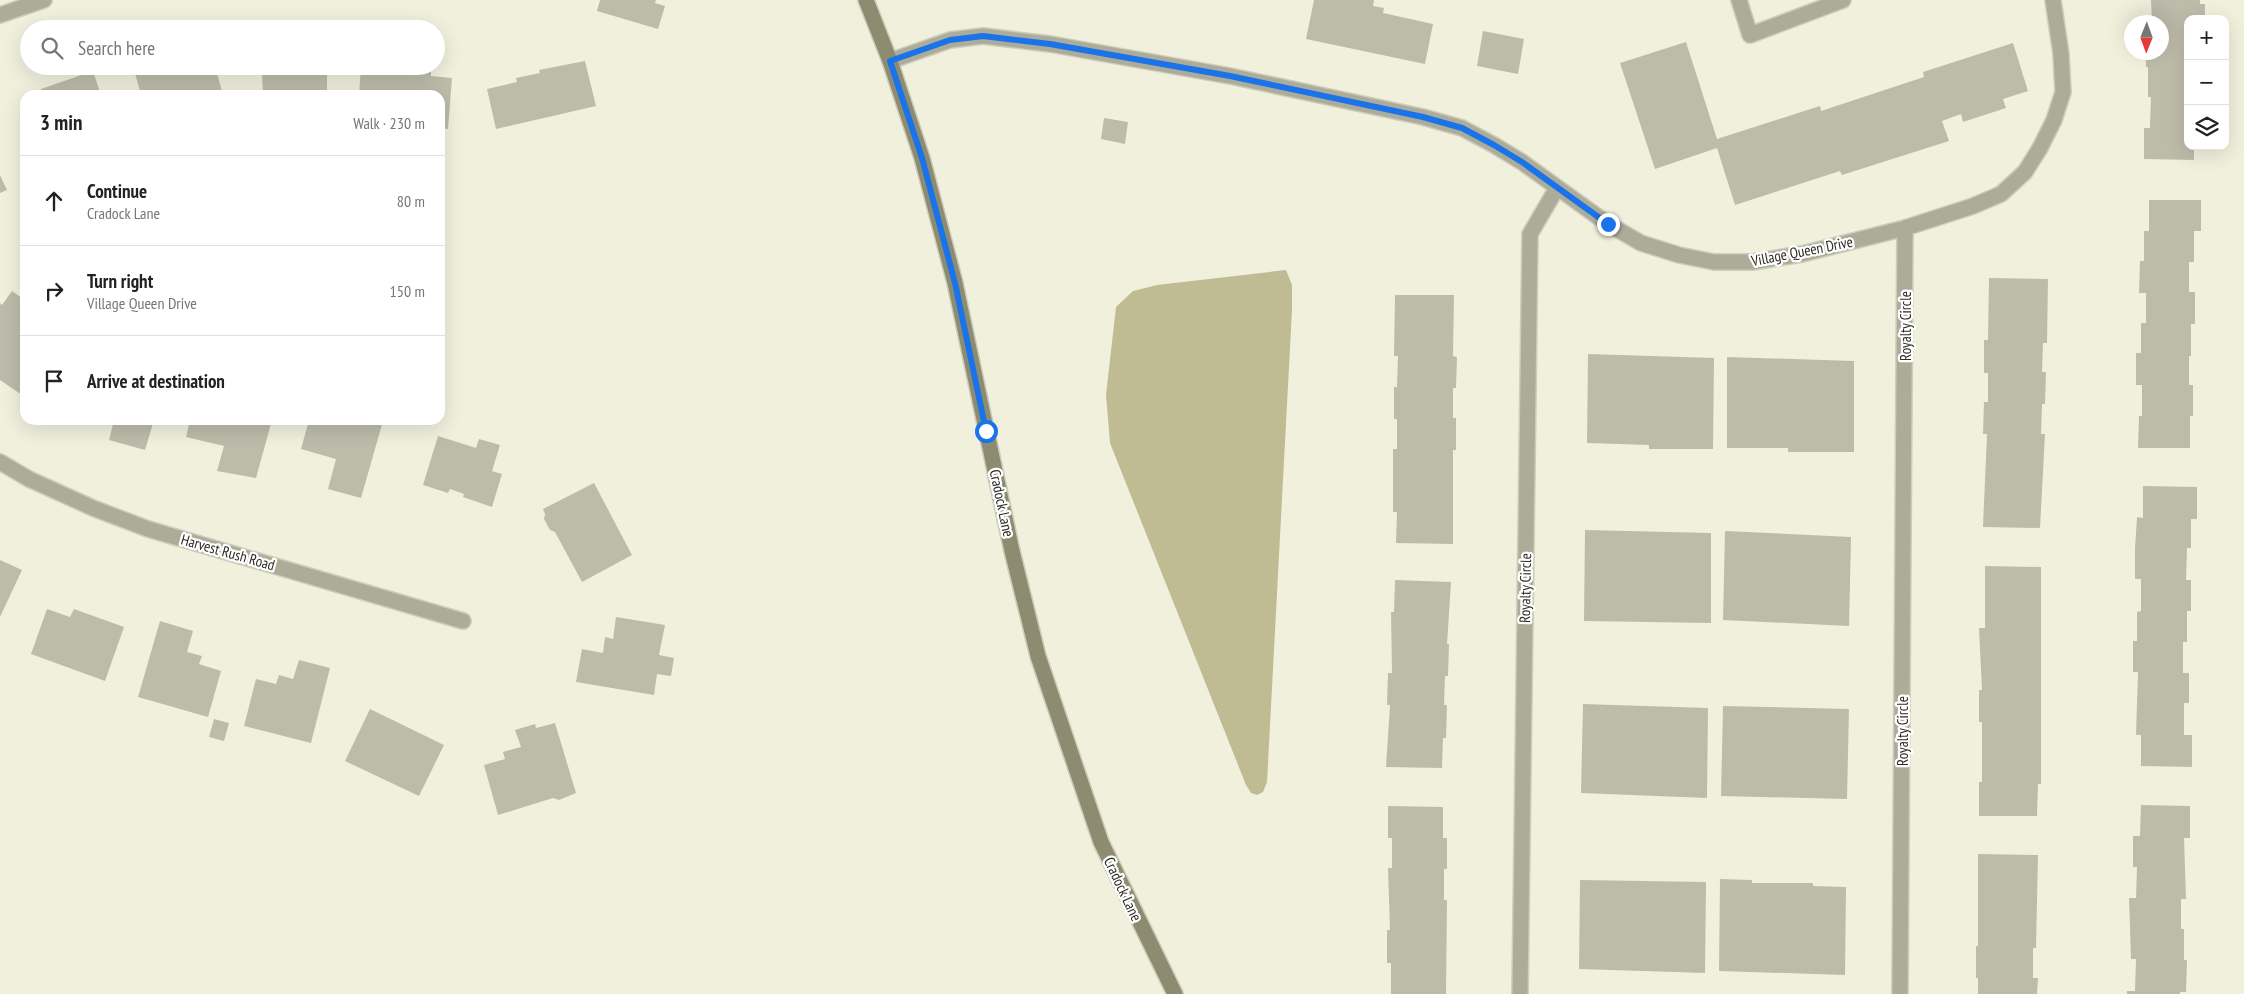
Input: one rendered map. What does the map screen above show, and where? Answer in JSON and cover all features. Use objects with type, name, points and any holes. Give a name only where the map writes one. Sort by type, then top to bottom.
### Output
[{"type":"street","points":[[0,15],[44,0]]},
{"type":"street","name":"Cradock Lane","points":[[866,0],[890,61],[922,158],[955,283],[1012,551],[1038,656],[1101,842],[1175,994]]},
{"type":"street","points":[[1739,0],[1750,35],[1843,0]]},
{"type":"street","name":"Village Queen Drive","points":[[890,61],[950,40],[983,36],[1050,44],[1230,76],[1423,117],[1462,128],[1522,162],[1608,224],[1641,243],[1679,255],[1714,262],[1752,262],[1802,254],[1905,228],[1973,206],[2001,194],[2025,172],[2054,120],[2063,92],[2061,54],[2053,0]]},
{"type":"street","name":"Royalty Circle","points":[[1520,994],[1530,234],[1557,188]]},
{"type":"street","name":"Royalty Circle","points":[[1900,994],[1905,228]]},
{"type":"street","name":"Harvest Rush Road","points":[[0,462],[29,479],[93,508],[148,529],[464,621]]},
{"type":"shaded area","points":[[1286,270],[1292,285],[1292,310],[1267,782],[1263,792],[1257,795],[1251,793],[1246,785],[1110,443],[1106,395],[1116,307],[1133,291],[1157,285]]},
{"type":"building","points":[[600,0],[656,0],[655,3],[665,6],[658,29],[597,11]]},
{"type":"building","points":[[1314,0],[1374,0],[1373,6],[1384,8],[1383,13],[1433,24],[1425,64],[1306,39]]},
{"type":"building","points":[[2151,0],[2200,0],[2200,4],[2205,4],[2205,15],[2184,15],[2184,150],[2194,150],[2194,160],[2144,159],[2144,128],[2150,128],[2151,97],[2148,97],[2148,67],[2146,67],[2146,60],[2169,60],[2169,15],[2152,15]]},
{"type":"building","points":[[1483,31],[1524,39],[1518,74],[1477,66]]},
{"type":"building","points":[[1686,42],[1717,139],[1820,106],[1821,111],[1924,77],[1923,72],[2013,43],[2028,91],[2003,99],[2006,108],[1963,122],[1961,114],[1942,121],[1949,141],[1842,175],[1840,171],[1735,205],[1717,148],[1655,169],[1620,63]]},
{"type":"building","points":[[585,61],[596,106],[496,129],[487,89],[517,82],[516,78],[540,73],[539,70]]},
{"type":"building","points":[[81,75],[94,75],[99,90],[41,90]]},
{"type":"building","points":[[135,75],[217,75],[222,90],[140,90]]},
{"type":"building","points":[[262,75],[327,75],[327,90],[263,90]]},
{"type":"building","points":[[360,75],[431,75],[452,78],[448,129],[445,129],[445,90],[359,90]]},
{"type":"building","points":[[1104,118],[1128,122],[1125,144],[1101,139]]},
{"type":"building","points":[[0,175],[7,190],[0,193]]},
{"type":"building","points":[[2149,200],[2201,200],[2201,231],[2194,231],[2194,262],[2189,262],[2189,292],[2195,292],[2195,324],[2191,324],[2191,356],[2189,356],[2189,385],[2193,385],[2193,416],[2190,416],[2190,448],[2138,448],[2139,416],[2142,416],[2142,385],[2136,385],[2136,353],[2141,353],[2141,323],[2146,323],[2146,293],[2139,293],[2140,261],[2144,261],[2144,231],[2149,231]]},
{"type":"building","points":[[1989,278],[2048,279],[2047,343],[2043,343],[2042,372],[2046,372],[2045,404],[2042,404],[2041,434],[2045,434],[2040,528],[1983,527],[1987,434],[1983,434],[1984,402],[1988,402],[1988,373],[1984,373],[1984,340],[1988,340]]},
{"type":"building","points":[[12,291],[20,297],[20,394],[0,380],[0,303],[2,305]]},
{"type":"building","points":[[1395,295],[1454,295],[1453,356],[1457,357],[1456,388],[1453,388],[1453,418],[1456,418],[1456,450],[1453,450],[1453,544],[1396,543],[1397,512],[1393,512],[1393,449],[1397,449],[1397,419],[1394,419],[1394,387],[1397,387],[1398,356],[1394,356]]},
{"type":"building","points":[[1588,354],[1714,358],[1713,449],[1649,449],[1649,445],[1587,443]]},
{"type":"building","points":[[1727,357],[1854,361],[1854,452],[1788,452],[1788,448],[1727,448]]},
{"type":"building","points":[[113,425],[152,425],[145,450],[109,440]]},
{"type":"building","points":[[189,425],[271,425],[256,478],[217,471],[224,446],[186,437]]},
{"type":"building","points":[[308,425],[382,425],[361,498],[328,489],[336,459],[301,449]]},
{"type":"building","points":[[438,436],[476,448],[479,439],[500,445],[492,471],[502,474],[492,507],[463,497],[464,494],[450,489],[448,493],[423,485]]},
{"type":"building","points":[[594,483],[632,555],[582,582],[555,532],[550,530],[544,519],[543,509]]},
{"type":"building","points":[[2143,486],[2197,487],[2197,519],[2191,519],[2191,548],[2187,548],[2186,580],[2191,580],[2191,611],[2187,611],[2187,642],[2183,642],[2183,673],[2189,673],[2189,703],[2184,703],[2184,735],[2192,735],[2192,767],[2141,766],[2141,735],[2136,735],[2138,672],[2133,672],[2133,641],[2137,641],[2137,612],[2141,611],[2141,579],[2135,579],[2135,548],[2137,517],[2143,518]]},
{"type":"building","points":[[1585,530],[1711,533],[1711,623],[1584,621]]},
{"type":"building","points":[[1725,531],[1851,537],[1849,626],[1723,620]]},
{"type":"building","points":[[0,560],[22,570],[0,617]]},
{"type":"building","points":[[1985,566],[2041,567],[2041,784],[2038,784],[2037,816],[1979,816],[1979,782],[1982,782],[1982,722],[1979,722],[1979,690],[1982,690],[1979,628],[1985,628]]},
{"type":"building","points":[[1395,580],[1451,582],[1447,644],[1449,644],[1448,676],[1445,676],[1444,705],[1447,705],[1446,738],[1443,738],[1442,768],[1386,767],[1390,705],[1387,705],[1388,673],[1392,673],[1391,612],[1394,612]]},
{"type":"building","points":[[47,609],[70,617],[74,609],[124,627],[105,681],[31,654]]},
{"type":"building","points":[[616,617],[665,625],[659,655],[674,658],[671,676],[657,674],[654,695],[576,682],[582,649],[603,653],[605,637],[613,639]]},
{"type":"building","points":[[160,621],[193,631],[187,652],[202,656],[199,664],[221,671],[208,717],[138,697]]},
{"type":"building","points":[[299,660],[330,668],[311,743],[244,726],[256,679],[276,684],[279,675],[293,679]]},
{"type":"building","points":[[1583,704],[1708,708],[1707,798],[1581,793]]},
{"type":"building","points":[[1723,706],[1849,709],[1847,799],[1721,796]]},
{"type":"building","points":[[370,709],[444,745],[419,796],[345,761]]},
{"type":"building","points":[[214,719],[229,723],[224,741],[209,737]]},
{"type":"building","points":[[555,723],[576,793],[559,800],[553,798],[498,815],[484,765],[505,759],[503,752],[521,747],[515,730],[535,724],[536,728]]},
{"type":"building","points":[[2141,805],[2190,806],[2190,838],[2184,838],[2186,899],[2181,899],[2181,929],[2184,929],[2184,960],[2187,960],[2186,992],[2180,992],[2180,994],[2127,994],[2127,991],[2135,991],[2136,959],[2131,959],[2129,898],[2136,898],[2137,867],[2133,867],[2133,836],[2140,836]]},
{"type":"building","points":[[1388,806],[1443,807],[1443,838],[1447,838],[1447,869],[1444,869],[1444,900],[1447,900],[1446,994],[1391,994],[1391,963],[1387,963],[1387,930],[1390,930],[1388,868],[1392,868],[1392,838],[1388,838]]},
{"type":"building","points":[[1978,854],[2038,855],[2036,948],[2033,948],[2033,978],[2038,978],[2037,994],[1978,994],[1976,946],[1978,946]]},
{"type":"building","points":[[1720,879],[1752,880],[1752,883],[1813,883],[1813,886],[1846,887],[1845,975],[1719,971]]},
{"type":"building","points":[[1580,880],[1706,882],[1705,973],[1579,969]]},
{"type":"route","points":[[986,431],[955,283],[922,158],[890,61],[950,40],[983,36],[1050,44],[1230,76],[1423,117],[1462,128],[1494,145],[1522,162],[1608,224]]}]
